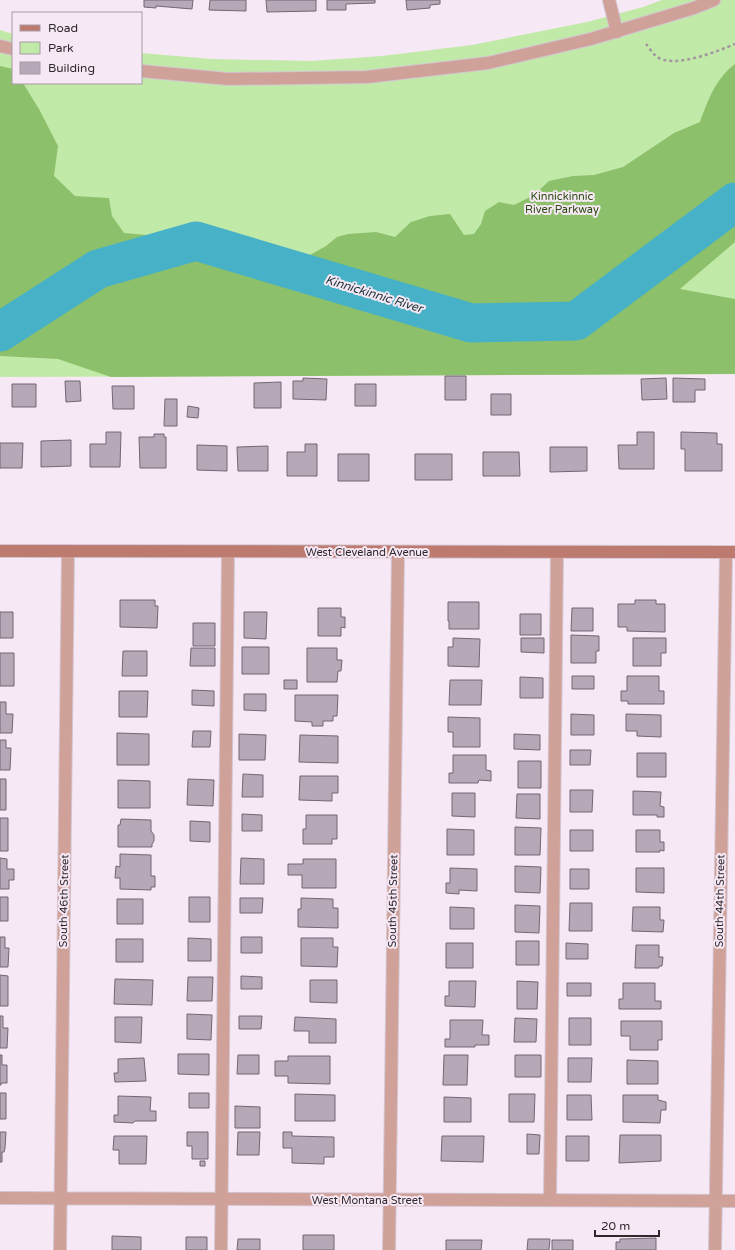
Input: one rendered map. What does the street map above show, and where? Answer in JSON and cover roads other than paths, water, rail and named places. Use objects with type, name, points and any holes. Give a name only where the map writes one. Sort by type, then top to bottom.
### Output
[{"type":"street","points":[[609,0],[617,32]]},
{"type":"street","points":[[142,71],[228,79],[367,77],[488,62],[617,32],[694,8],[714,0]]},
{"type":"street","points":[[0,46],[12,49]]},
{"type":"street","name":"West Cleveland Avenue","points":[[0,551],[730,552]]},
{"type":"street","name":"South 46th Street","points":[[60,1250],[68,551]]},
{"type":"street","points":[[221,1250],[228,552]]},
{"type":"street","name":"South 45th Street","points":[[389,1250],[398,552]]},
{"type":"street","points":[[550,1200],[557,552]]},
{"type":"street","name":"South 44th Street","points":[[715,1250],[730,552]]},
{"type":"street","name":"West Montana Street","points":[[0,1198],[735,1201]]},
{"type":"waterway","name":"Kinnickinnic River","points":[[0,332],[98,269],[196,241],[471,323],[576,321],[735,202]]},
{"type":"park label","name":"Kinnickinnic River Parkway","points":[[562,202]]}]
